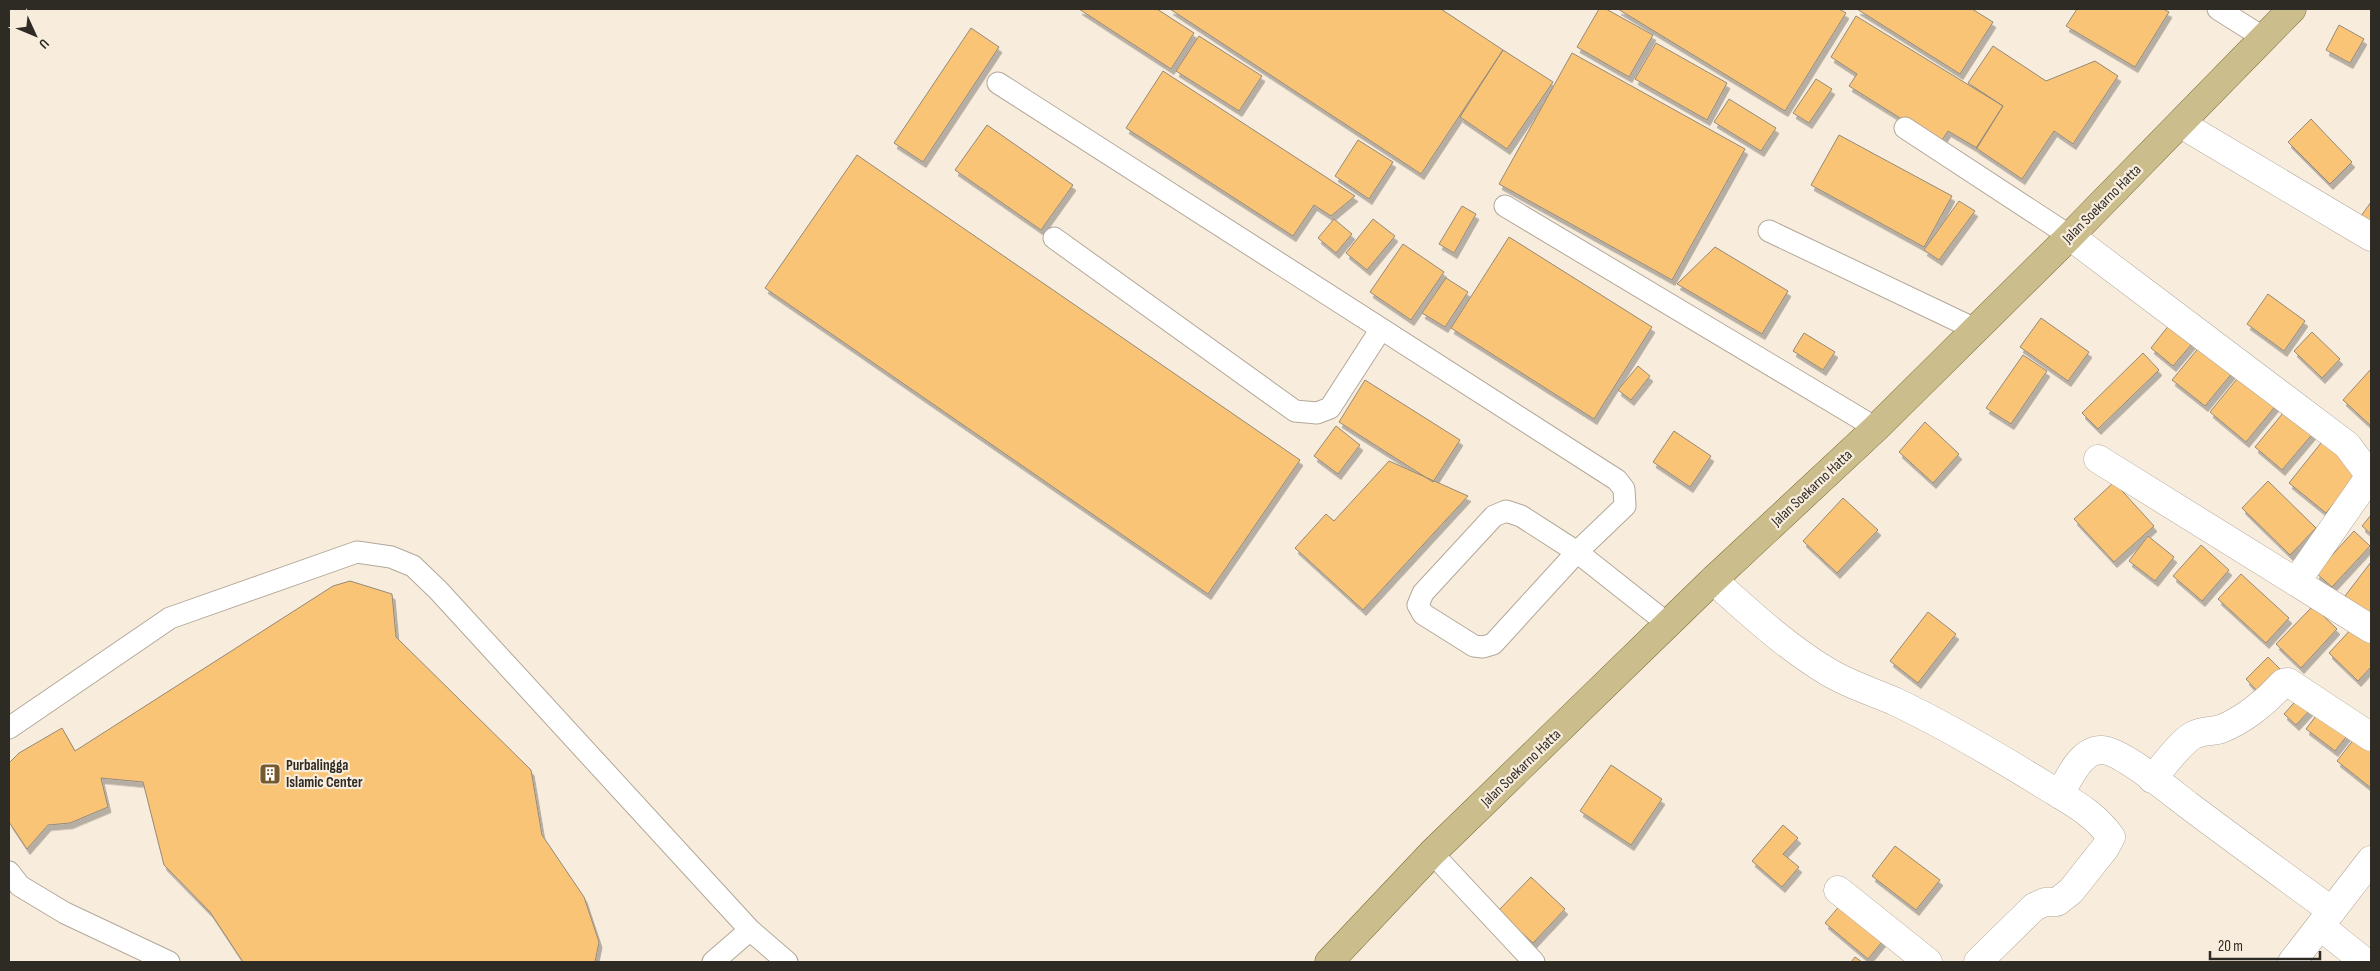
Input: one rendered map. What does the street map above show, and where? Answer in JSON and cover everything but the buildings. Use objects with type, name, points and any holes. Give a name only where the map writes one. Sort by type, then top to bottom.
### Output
[{"type":"main road","name":"Jalan Soekarno Hatta","points":[[1329,962],[1432,853],[1713,580],[1876,428],[2070,236],[2292,9]]},
{"type":"street","points":[[2180,124],[2371,237]]},
{"type":"street","points":[[2070,236],[2347,445],[2361,461],[2370,476],[2296,582]]},
{"type":"street","points":[[2098,459],[2371,629]]},
{"type":"street","points":[[1713,580],[1788,646],[1826,671],[1930,720],[2023,771],[2094,816],[2111,837],[2105,848],[2071,891],[2057,902],[2045,902],[2034,907],[1978,962]]},
{"type":"street","points":[[2152,779],[2190,737],[2203,731],[2219,730],[2237,722],[2259,706],[2283,683],[2288,682],[2371,736]]},
{"type":"street","points":[[2060,795],[2071,773],[2085,757],[2101,750],[2112,753],[2152,779],[2326,918],[2365,962]]},
{"type":"street","points":[[2292,962],[2371,860]]},
{"type":"street","points":[[1838,890],[1928,962]]},
{"type":"lane","points":[[2218,9],[2264,38]]},
{"type":"lane","points":[[998,84],[1617,480],[1624,489],[1625,506],[1577,552],[1493,644],[1483,647],[1474,646],[1423,614],[1418,606],[1423,593],[1494,516],[1506,511],[1520,516],[1577,552],[1668,624]]},
{"type":"lane","points":[[1905,128],[2070,236]]},
{"type":"lane","points":[[1505,206],[1876,428]]},
{"type":"lane","points":[[1769,231],[1976,329]]},
{"type":"lane","points":[[1054,238],[1295,411],[1317,413],[1330,408],[1380,329]]},
{"type":"lane","points":[[9,728],[170,618],[358,552],[391,558],[413,566],[438,590],[750,930],[787,962]]},
{"type":"lane","points":[[1432,853],[1534,962]]},
{"type":"lane","points":[[9,872],[20,886],[65,913],[170,962]]},
{"type":"lane","points":[[713,962],[750,930]]},
{"type":"place","name":"Purbalingga Islamic Center","points":[[270,774]]}]
